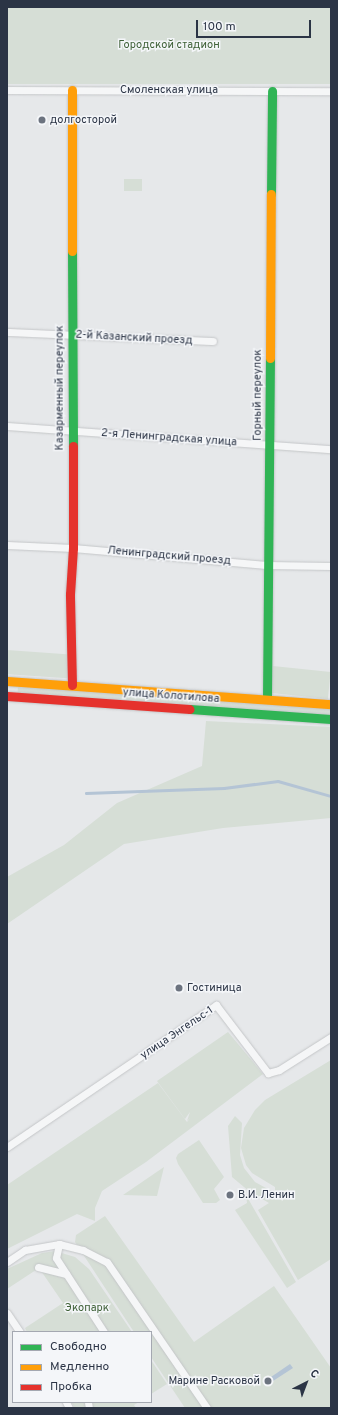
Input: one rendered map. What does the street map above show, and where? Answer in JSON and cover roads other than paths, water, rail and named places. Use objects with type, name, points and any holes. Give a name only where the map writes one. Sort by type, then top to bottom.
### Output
[{"type":"street","name":"Смоленская улица","points":[[7,90],[331,91]]},
{"type":"street","name":"Казарменный переулок","points":[[72,90],[71,431],[73,548],[70,594],[72,685]]},
{"type":"street","name":"Горный переулок","points":[[267,699],[266,565],[270,445],[272,91]]},
{"type":"street","name":"2-й Казанский проезд","points":[[7,332],[213,341]]},
{"type":"street","name":"2-я Ленинградская улица","points":[[7,426],[331,449]]},
{"type":"street","name":"Ленинградский проезд","points":[[7,545],[73,548],[266,565],[331,566]]},
{"type":"street","name":"улица Колотилова","points":[[331,704],[9,681],[9,696],[331,719]]},
{"type":"street","name":"улица Энгельс-1","points":[[7,1147],[216,1006],[268,1072],[279,1070],[331,1037]]},
{"type":"street","points":[[7,1262],[25,1250],[59,1244],[83,1250],[107,1262],[207,1408]]},
{"type":"street","points":[[59,1244],[56,1258],[103,1331]]},
{"type":"street","points":[[38,1266],[66,1274]]},
{"type":"street","points":[[7,1313],[19,1331]]},
{"type":"water","points":[[290,1364],[293,1368],[273,1381],[271,1377]]},
{"type":"waterway","points":[[86,793],[224,788],[278,781],[331,796]]},
{"type":"place","name":"долгосторой","points":[[42,120]]},
{"type":"place","name":"Гостиница","points":[[179,988]]},
{"type":"place","name":"В.И. Ленин","points":[[230,1195]]},
{"type":"place","name":"Марине Расковой","points":[[268,1381]]},
{"type":"park label","name":"Городской стадион","points":[[169,45]]},
{"type":"park label","name":"Экопарк","points":[[87,1308]]}]
